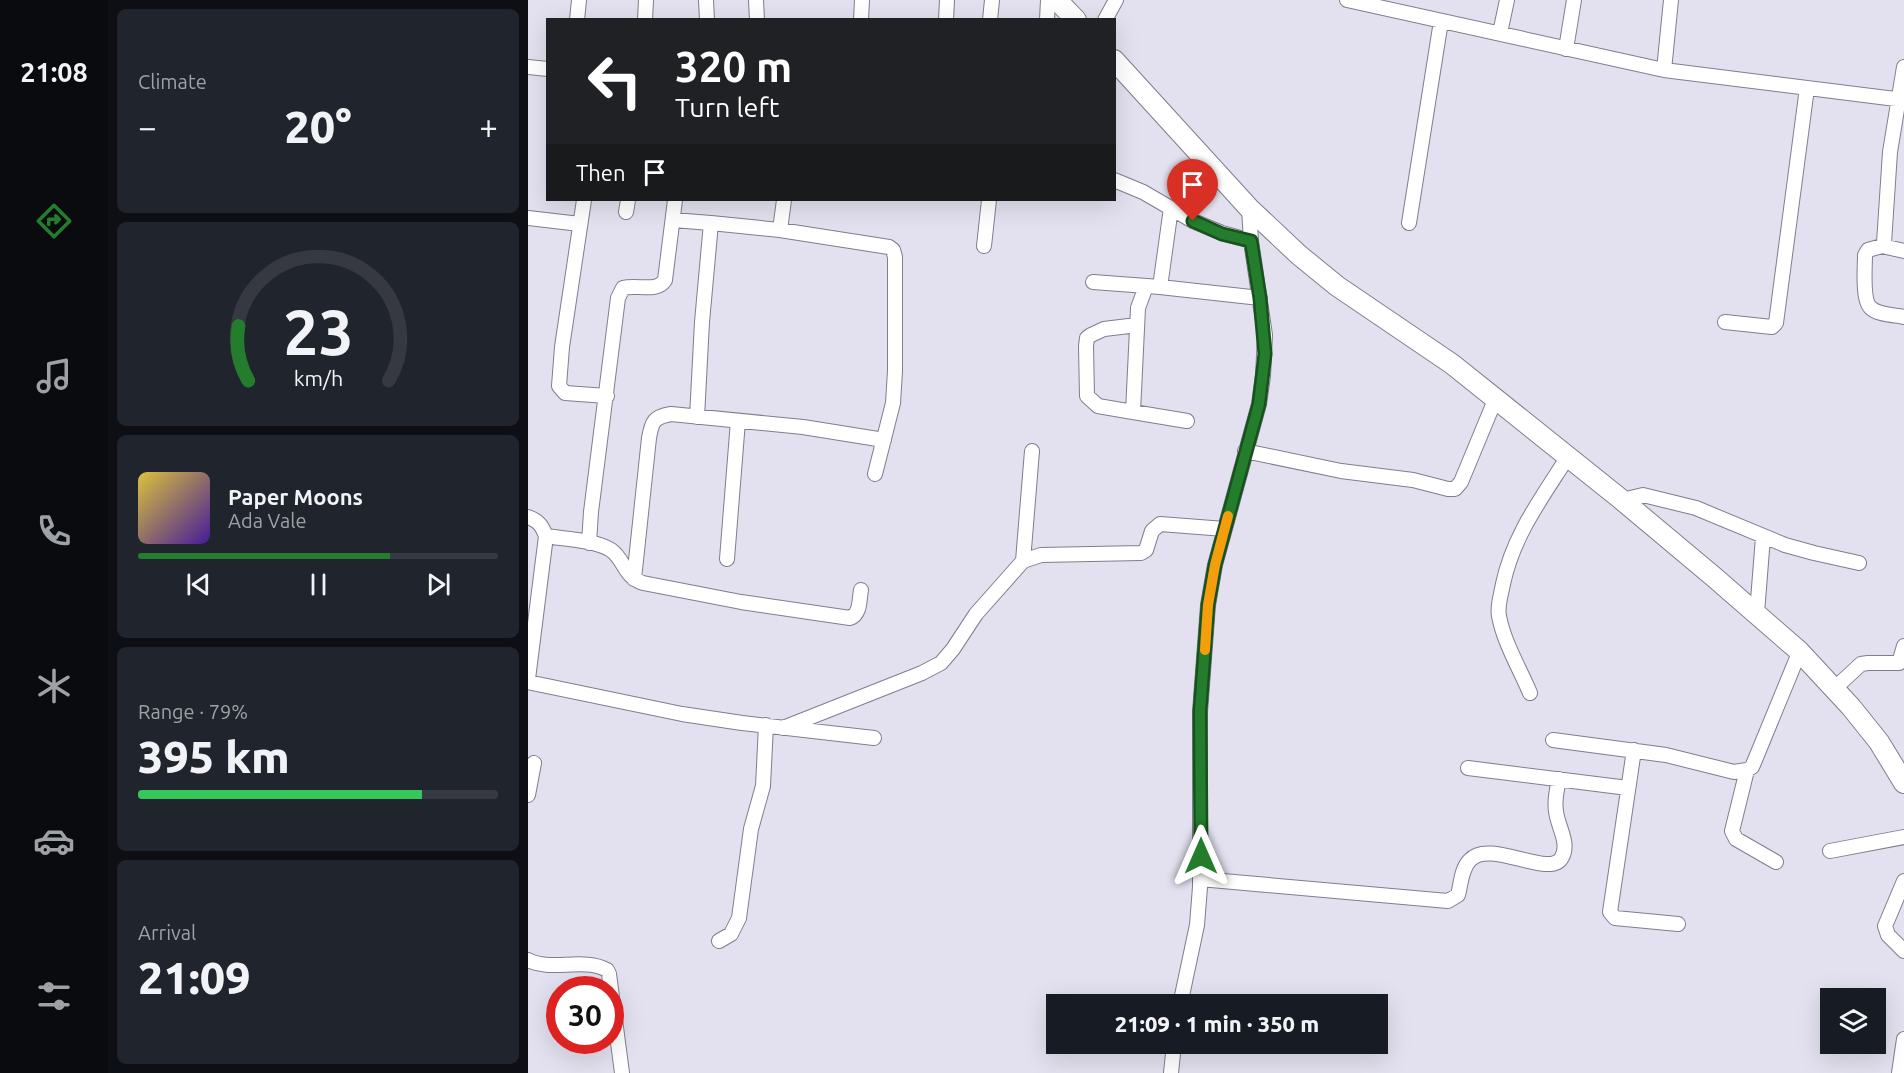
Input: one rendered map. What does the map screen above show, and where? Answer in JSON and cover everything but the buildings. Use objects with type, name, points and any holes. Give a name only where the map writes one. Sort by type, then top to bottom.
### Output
[{"type":"street","points":[[577,18],[579,0]]},
{"type":"street","points":[[645,18],[646,0]]},
{"type":"street","points":[[706,0],[707,18]]},
{"type":"street","points":[[756,0],[757,18]]},
{"type":"street","points":[[861,18],[862,0]]},
{"type":"street","points":[[946,18],[947,0]]},
{"type":"street","points":[[990,18],[992,0]]},
{"type":"street","points":[[1047,18],[1048,0]]},
{"type":"street","points":[[1057,0],[1074,18]]},
{"type":"street","points":[[1106,18],[1116,0]]},
{"type":"street","points":[[1347,0],[1664,70],[1901,99]]},
{"type":"street","points":[[1500,33],[1507,0]]},
{"type":"street","points":[[1566,49],[1574,0]]},
{"type":"street","points":[[1664,70],[1671,0]]},
{"type":"street","points":[[1409,223],[1441,21]]},
{"type":"street","points":[[1116,62],[1249,208],[1299,255],[1337,286],[1452,364],[1756,613],[1834,689],[1880,742],[1904,783]]},
{"type":"street","points":[[528,67],[546,69]]},
{"type":"street","points":[[1882,246],[1890,152],[1901,99],[1904,67]]},
{"type":"street","points":[[1725,322],[1772,327],[1776,323],[1808,88]]},
{"type":"street","points":[[1116,181],[1143,192],[1193,221],[1222,234],[1251,241]]},
{"type":"street","points":[[584,201],[562,347],[559,386],[565,393],[607,396]]},
{"type":"street","points":[[590,543],[592,501],[620,293],[631,285],[656,287],[662,285],[665,280],[675,201]]},
{"type":"street","points":[[780,230],[784,201]]},
{"type":"street","points":[[984,246],[989,201]]},
{"type":"street","points":[[1133,412],[1138,308],[1153,286],[1171,208]]},
{"type":"street","points":[[1182,994],[1197,925],[1200,879],[1200,711],[1208,605],[1215,565],[1259,404],[1263,376],[1265,345],[1251,241],[1249,208]]},
{"type":"street","points":[[528,218],[580,225]]},
{"type":"street","points":[[673,220],[780,230],[879,245],[893,250],[895,256],[893,404],[875,474]]},
{"type":"street","points":[[697,417],[702,322],[711,223]]},
{"type":"street","points":[[1904,251],[1882,246],[1868,250],[1865,255],[1868,304],[1875,310],[1904,317]]},
{"type":"street","points":[[1093,282],[1260,298]]},
{"type":"street","points":[[1137,325],[1096,332],[1088,338],[1086,346],[1087,396],[1098,406],[1187,421]]},
{"type":"street","points":[[1245,451],[1341,471],[1413,480],[1455,489],[1461,482],[1495,400]]},
{"type":"street","points":[[634,579],[651,426],[654,420],[661,416],[671,414],[803,427],[884,440]]},
{"type":"street","points":[[727,559],[738,421]]},
{"type":"street","points":[[1023,561],[1032,452]]},
{"type":"street","points":[[1530,693],[1503,632],[1499,602],[1507,566],[1523,526],[1567,458]]},
{"type":"street","points":[[1622,501],[1635,496],[1652,496],[1696,508],[1740,525],[1762,537],[1814,553],[1860,563]]},
{"type":"street","points":[[528,518],[537,521],[543,527],[546,537],[528,681],[682,714],[874,738]]},
{"type":"street","points":[[783,728],[922,673],[941,663],[976,614],[1023,561],[1041,555],[1141,553],[1146,550],[1152,531],[1160,524],[1225,529]]},
{"type":"street","points":[[546,537],[590,543],[611,551],[634,579],[681,592],[850,618],[857,612],[861,590]]},
{"type":"street","points":[[1756,613],[1762,537]]},
{"type":"street","points":[[1834,689],[1861,664],[1899,663],[1904,645]]},
{"type":"street","points":[[1553,740],[1666,755],[1734,771],[1747,770],[1755,760],[1799,653]]},
{"type":"street","points":[[719,941],[731,934],[739,918],[751,829],[763,786],[766,725]]},
{"type":"street","points":[[1634,750],[1610,912],[1615,918],[1678,924]]},
{"type":"street","points":[[528,795],[534,763]]},
{"type":"street","points":[[1468,768],[1628,788]]},
{"type":"street","points":[[1747,770],[1732,831],[1736,839],[1776,862]]},
{"type":"street","points":[[1200,879],[1448,901],[1458,895],[1466,865],[1474,856],[1493,853],[1541,864],[1552,864],[1559,861],[1563,856],[1564,848],[1555,801],[1559,779]]},
{"type":"street","points":[[1830,851],[1904,837]]},
{"type":"street","points":[[1904,881],[1885,926],[1888,935],[1904,951]]},
{"type":"street","points":[[528,960],[539,963],[593,965],[607,970],[622,1073]]},
{"type":"street","points":[[1899,1073],[1904,1038]]},
{"type":"street","points":[[1171,1073],[1173,1054]]},
{"type":"slow traffic","points":[[1205,650],[1208,605],[1215,565],[1228,516]]},
{"type":"route","points":[[1193,221],[1222,234],[1251,241],[1265,335],[1259,404],[1215,565],[1208,605],[1200,711],[1201,856]]}]
